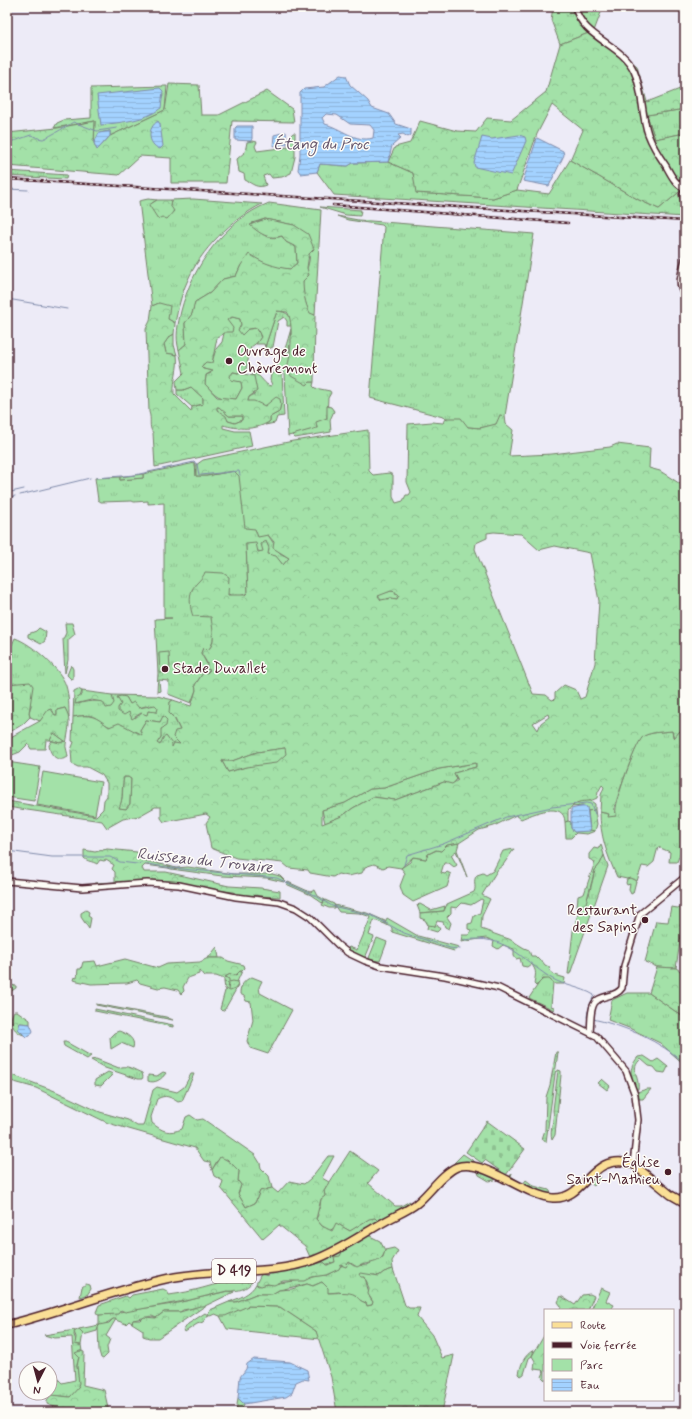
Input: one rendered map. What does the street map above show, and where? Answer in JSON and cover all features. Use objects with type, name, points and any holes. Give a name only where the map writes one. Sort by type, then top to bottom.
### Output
[{"type":"main road","name":"D 419","points":[[7,1325],[109,1294],[175,1277],[202,1273],[278,1269],[315,1260],[339,1249],[415,1204],[457,1167],[471,1165],[538,1195],[559,1198],[570,1194],[596,1170],[609,1162],[620,1161],[633,1164]]},
{"type":"main road","points":[[633,1164],[685,1200]]},
{"type":"main road","points":[[633,1164],[671,1195],[685,1203]]},
{"type":"street","points":[[575,7],[581,22],[588,31],[623,57],[632,68],[638,85],[650,138],[673,178],[685,190],[683,194],[685,200]]},
{"type":"street","points":[[685,259],[680,283],[681,290],[685,296]]},
{"type":"street","points":[[590,1032],[592,1011],[595,1003],[603,997],[616,993],[622,988],[624,966],[640,914],[685,878]]},
{"type":"street","points":[[7,881],[55,887],[92,888],[147,883],[180,885],[236,897],[279,902],[296,908],[310,917],[338,946],[358,958],[380,966],[424,972],[509,991],[590,1032],[601,1040],[626,1071],[638,1108],[633,1164]]},
{"type":"green space","points":[[553,7],[603,7],[594,31],[560,44],[551,20]]},
{"type":"green space","points":[[594,31],[637,66],[647,102],[685,87],[685,109],[647,115],[655,139],[685,133],[685,187],[659,209],[639,200],[570,160],[583,130],[552,105],[537,134],[517,190],[493,198],[416,193],[413,173],[388,162],[395,147],[410,143],[420,121],[457,131],[476,132],[487,118],[511,120],[546,92],[560,44]]},
{"type":"green space","points":[[169,84],[199,85],[201,115],[219,115],[267,91],[292,109],[294,122],[232,121],[226,183],[171,183],[171,158],[140,156],[119,175],[7,166],[7,133],[57,128],[95,121],[94,143],[97,150],[110,136],[165,110]]},
{"type":"green space","points":[[167,86],[165,110],[110,136],[110,131],[100,133],[94,143],[95,121],[54,128],[57,123],[64,120],[91,118],[91,88]]},
{"type":"green space","points":[[685,109],[685,133],[655,139],[647,115]]},
{"type":"green space","points":[[295,133],[295,157],[291,173],[282,177],[272,178],[269,174],[263,176],[266,185],[263,186],[255,186],[245,180],[244,174],[239,172],[237,159],[245,152],[247,142],[257,142],[255,146],[257,151],[288,147],[290,136]]},
{"type":"green space","points":[[570,160],[639,200],[659,209],[678,193],[685,217],[334,195],[317,172],[320,164],[348,166],[353,163],[388,162],[413,173],[417,193],[493,198],[517,190],[549,194]]},
{"type":"green space","points":[[7,171],[67,175],[66,179],[7,176]]},
{"type":"green space","points":[[148,199],[157,200],[152,203],[170,205],[171,200],[193,199],[262,204],[239,218],[218,237],[200,258],[185,287],[175,323],[168,319],[159,303],[152,306],[139,201]]},
{"type":"green space","points":[[157,200],[171,200],[170,205],[174,211],[167,219],[162,217],[158,219],[149,205]]},
{"type":"green space","points":[[269,203],[321,210],[315,315],[310,314],[303,293],[303,281],[309,263],[309,253],[304,243],[294,225],[265,219],[252,223],[265,236],[273,238],[282,236],[286,242],[296,247],[297,263],[290,269],[276,268],[262,262],[241,265],[236,276],[223,279],[210,293],[195,302],[192,314],[185,323],[186,344],[179,350],[177,335],[181,311],[186,294],[202,262],[225,233],[238,221]]},
{"type":"green space","points":[[320,207],[361,210],[360,216],[346,215]]},
{"type":"green space","points":[[337,216],[358,220],[534,234],[505,416],[503,415],[496,424],[480,428],[468,427],[447,418],[370,398],[384,227],[382,225],[348,220]]},
{"type":"green space","points":[[265,219],[294,225],[308,234],[314,249],[309,254],[307,268],[309,275],[303,281],[303,285],[308,309],[310,313],[315,315],[314,382],[310,382],[307,385],[291,376],[287,367],[291,348],[291,322],[287,312],[277,311],[265,347],[264,344],[256,344],[261,337],[257,328],[248,329],[242,335],[238,330],[241,325],[240,319],[232,317],[227,320],[233,328],[232,332],[226,332],[217,338],[212,363],[206,362],[201,367],[203,369],[213,371],[206,375],[205,384],[217,397],[236,399],[242,388],[241,382],[231,380],[230,376],[233,372],[254,376],[257,391],[249,397],[248,401],[254,401],[265,406],[276,397],[280,399],[281,404],[279,412],[270,417],[270,421],[253,428],[223,425],[223,428],[235,431],[249,431],[252,446],[155,467],[153,433],[149,412],[146,329],[150,321],[152,306],[159,303],[170,306],[168,319],[175,323],[174,334],[169,337],[164,344],[166,353],[177,355],[174,394],[191,411],[192,407],[203,404],[203,398],[191,387],[183,390],[177,390],[176,381],[184,373],[179,350],[186,344],[185,323],[192,314],[195,302],[210,293],[223,279],[236,276],[241,265],[249,254],[274,266],[284,268],[290,269],[297,263],[296,247],[286,242],[282,236],[269,237],[257,231],[250,225]],"holes":[[[217,407],[229,416],[242,416],[242,420],[235,423],[228,421],[226,416],[217,410]]]},
{"type":"green space","points":[[277,311],[284,312],[290,317],[291,326],[287,326],[287,321],[284,317],[278,321],[273,347],[266,350],[265,347]]},
{"type":"green space","points":[[233,317],[240,319],[241,325],[248,329],[257,328],[261,337],[258,342],[251,347],[245,374],[233,372],[231,380],[241,381],[242,388],[236,399],[222,398],[213,392],[205,384],[206,375],[211,373],[201,367],[206,361],[212,362],[216,349],[222,342],[227,320]]},
{"type":"green space","points":[[291,329],[289,352],[290,362],[310,382],[314,382],[313,386],[315,388],[330,391],[331,393],[328,398],[327,418],[314,430],[288,436],[285,374],[277,366]]},
{"type":"green space","points":[[174,334],[174,345],[177,355],[166,353],[164,344],[169,337]]},
{"type":"green space","points":[[274,370],[282,373],[284,416],[277,417],[275,423],[265,425],[270,421],[270,417],[279,412],[281,404],[265,406],[247,401],[249,397],[255,394],[250,377],[254,373],[271,386],[271,374],[274,373]]},
{"type":"green space","points":[[191,387],[203,398],[203,404],[192,407],[177,394],[177,390],[183,390]]},
{"type":"green space","points":[[327,406],[331,407],[334,411],[330,420],[331,432],[295,438],[292,435],[317,428],[316,422],[327,418]]},
{"type":"green space","points":[[216,407],[219,407],[229,416],[242,416],[242,420],[235,423],[228,421]]},
{"type":"green space","points":[[500,415],[505,416],[506,424],[513,430],[509,456],[552,454],[610,447],[617,444],[650,448],[649,468],[660,471],[685,487],[685,733],[680,731],[674,738],[672,731],[654,733],[644,736],[641,739],[632,757],[619,792],[615,808],[616,816],[608,817],[609,814],[600,812],[601,795],[604,787],[602,785],[598,792],[597,798],[579,802],[572,806],[568,811],[568,821],[565,822],[563,815],[554,810],[547,810],[521,819],[516,815],[494,826],[479,830],[459,843],[447,845],[441,851],[436,850],[428,854],[426,859],[413,857],[401,868],[388,866],[383,868],[374,864],[365,867],[362,873],[348,876],[338,874],[333,877],[310,873],[308,870],[289,868],[283,863],[236,858],[211,848],[206,823],[210,817],[206,814],[164,822],[161,818],[161,807],[155,807],[139,816],[123,819],[107,828],[102,821],[7,807],[7,801],[96,816],[103,809],[104,800],[107,796],[107,783],[102,775],[87,767],[78,767],[72,764],[71,750],[74,742],[72,741],[73,717],[89,716],[100,720],[109,727],[119,723],[142,735],[140,730],[146,720],[160,722],[163,716],[167,720],[166,726],[161,729],[161,737],[157,743],[160,745],[163,738],[166,736],[172,744],[172,747],[174,743],[180,744],[173,737],[175,731],[180,730],[175,719],[169,713],[170,702],[173,700],[191,706],[196,690],[195,685],[203,673],[207,673],[210,670],[207,669],[207,663],[201,653],[203,648],[208,650],[211,647],[213,639],[211,617],[193,616],[190,599],[193,588],[203,577],[205,572],[223,573],[229,577],[228,595],[245,595],[248,592],[246,544],[256,543],[258,552],[263,551],[261,544],[266,541],[269,548],[268,554],[276,556],[283,565],[289,558],[273,548],[274,542],[268,535],[258,537],[255,529],[245,528],[239,476],[234,471],[206,476],[196,476],[196,465],[203,460],[293,441],[368,430],[369,471],[373,475],[389,473],[393,475],[393,497],[396,503],[403,501],[406,495],[409,495],[411,492],[407,482],[408,424],[432,422],[443,423],[447,418],[461,418],[468,427],[480,428],[496,424]],"holes":[[[494,532],[521,534],[539,550],[555,546],[590,553],[599,601],[595,663],[585,697],[580,699],[576,690],[564,685],[555,693],[555,699],[552,700],[546,695],[533,694],[475,549],[476,543],[487,538],[487,533]],[[391,591],[396,592],[395,594],[399,595],[397,599],[391,598],[381,600],[378,596]],[[548,714],[549,717],[541,723],[538,730],[533,723]],[[285,748],[246,767],[228,772],[222,761],[232,761],[257,752]],[[476,763],[476,767],[454,773],[458,780],[452,784],[444,782],[395,800],[373,797],[342,816],[322,824],[322,810],[345,803],[370,789],[384,788],[439,769]],[[124,777],[131,779],[130,804],[126,809],[119,808]]]},
{"type":"green space","points":[[195,463],[196,476],[206,476],[234,471],[240,476],[255,529],[268,535],[280,553],[289,558],[283,565],[274,556],[256,550],[246,544],[248,592],[236,596],[230,595],[203,577],[192,590],[211,617],[214,635],[211,647],[208,650],[203,648],[201,653],[210,670],[207,673],[203,673],[195,685],[196,690],[191,703],[168,694],[169,681],[159,680],[160,691],[157,692],[158,673],[155,619],[172,618],[164,618],[164,503],[148,504],[148,501],[101,502],[98,500],[95,478],[120,477],[120,480],[143,478],[143,474]]},
{"type":"green space","points":[[143,474],[143,478],[120,480],[120,477]]},
{"type":"green space","points":[[391,591],[396,592],[399,595],[397,599],[391,598],[381,601],[383,603],[378,613],[374,610],[377,595]]},
{"type":"green space","points":[[65,623],[72,623],[75,634],[68,640],[68,660],[65,673],[63,639],[66,633]]},
{"type":"green space","points":[[39,628],[46,632],[45,641],[41,644],[28,637],[28,634]]},
{"type":"green space","points":[[15,638],[37,651],[52,665],[63,679],[69,702],[69,718],[65,708],[57,710],[57,715],[54,715],[53,711],[46,714],[40,721],[30,717],[29,713],[31,705],[17,683],[7,684],[7,656]]},
{"type":"green space","points":[[169,652],[170,672],[160,673],[159,653]]},
{"type":"green space","points":[[71,665],[73,669],[73,679],[67,675]]},
{"type":"green space","points":[[30,682],[33,686],[29,713],[30,717],[23,724],[7,734],[7,684]]},
{"type":"green space","points":[[78,689],[82,691],[78,704],[112,699],[112,695],[157,696],[173,700],[170,702],[173,716],[180,730],[180,744],[172,747],[166,736],[159,745],[157,743],[161,737],[160,733],[164,716],[160,722],[146,720],[140,730],[142,735],[111,727],[92,716],[88,715],[73,717],[74,691]],"holes":[[[126,697],[130,704],[139,708],[149,705],[157,712],[145,712],[135,718],[129,712],[118,708]]]},
{"type":"green space","points":[[82,691],[112,695],[114,703],[111,707],[106,708],[103,702],[91,700],[75,704],[76,699],[82,695]]},
{"type":"green space","points":[[117,697],[126,697],[130,704],[134,702],[139,708],[155,705],[158,708],[157,712],[148,711],[147,715],[141,713],[132,719],[129,712],[124,715],[118,711],[121,704]]},
{"type":"green space","points":[[65,708],[69,722],[66,745],[68,757],[58,759],[51,752],[49,745],[52,741],[60,743],[65,741],[54,733],[50,740],[46,740],[45,749],[31,749],[28,744],[20,752],[7,757],[7,739],[40,721],[48,710],[51,709],[55,715],[57,715],[57,710]]},
{"type":"green space","points":[[672,731],[673,737],[680,731],[685,733],[685,848],[682,848],[677,862],[669,862],[670,852],[658,847],[654,862],[648,867],[642,866],[637,881],[634,879],[617,877],[605,845],[601,829],[600,812],[609,814],[609,816],[616,813],[618,799],[626,774],[635,750],[642,737],[652,733]]},
{"type":"green space","points":[[54,733],[65,741],[60,743],[50,740]]},
{"type":"green space","points":[[285,748],[286,754],[276,763],[246,767],[228,772],[222,761],[232,761],[257,752]]},
{"type":"green space","points":[[7,762],[40,767],[34,801],[7,797]]},
{"type":"green space","points":[[476,763],[476,767],[454,773],[457,779],[452,785],[444,782],[395,800],[373,797],[342,816],[325,823],[322,810],[345,803],[370,789],[384,788],[439,769]]},
{"type":"green space","points":[[43,772],[101,782],[95,815],[37,805]]},
{"type":"green space","points":[[124,777],[131,779],[130,804],[126,809],[118,808],[122,797]]},
{"type":"green space","points":[[582,800],[591,801],[595,804],[595,810],[588,811],[584,806],[571,807]]},
{"type":"green space","points":[[595,810],[597,824],[595,831],[590,830],[588,811]]},
{"type":"green space","points":[[565,822],[571,822],[571,828],[574,832],[590,830],[595,831],[587,834],[576,833],[571,838],[566,838]]},
{"type":"green space","points":[[459,843],[457,850],[467,877],[456,851],[451,855],[457,865],[454,867],[449,863],[444,863],[441,873],[445,874],[447,872],[451,874],[447,887],[413,902],[403,895],[400,886],[405,873],[401,868],[410,862],[413,857],[426,859],[428,854],[437,850],[441,851],[447,845]]},
{"type":"green space","points":[[601,844],[604,855],[600,864],[595,870],[586,903],[582,908],[577,907],[578,896],[584,894],[595,862],[589,859],[589,854],[594,848],[598,849]]},
{"type":"green space","points":[[107,849],[137,852],[142,860],[169,866],[168,868],[145,865],[142,868],[144,872],[166,872],[229,886],[280,891],[280,897],[239,895],[234,892],[205,889],[187,885],[94,885],[94,883],[115,882],[115,872],[112,869],[114,865],[106,860],[100,860],[97,864],[87,860],[84,858],[84,850],[95,852]]},
{"type":"green space","points":[[514,849],[503,865],[498,869],[482,895],[490,899],[482,916],[481,929],[509,939],[529,950],[531,956],[535,956],[542,961],[555,975],[565,978],[564,984],[555,984],[549,979],[543,979],[536,986],[534,984],[536,974],[535,969],[531,964],[527,967],[522,966],[520,958],[516,959],[514,956],[514,949],[503,945],[498,949],[493,946],[494,941],[486,938],[461,942],[462,935],[469,935],[471,930],[468,929],[468,924],[472,923],[474,916],[480,913],[483,900],[481,899],[471,905],[462,903],[457,908],[451,907],[451,913],[447,917],[451,923],[449,929],[445,927],[443,922],[437,921],[435,926],[428,925],[425,920],[420,918],[420,913],[444,911],[447,904],[474,892],[475,879],[477,875],[483,873],[486,875],[493,871],[503,851]]},
{"type":"green space","points":[[604,855],[608,866],[570,974],[568,974],[573,931],[579,911],[589,895],[595,870],[600,864]]},
{"type":"green space","points":[[169,866],[176,868],[188,867],[234,874],[272,874],[280,876],[285,881],[267,878],[222,876],[171,869],[168,868]]},
{"type":"green space","points":[[630,878],[636,881],[633,893],[631,894],[629,890],[630,884],[627,885],[626,883],[627,879]]},
{"type":"green space","points":[[288,882],[310,892],[315,890],[318,896],[325,900],[322,903],[311,895],[286,884]]},
{"type":"green space","points":[[325,900],[334,904],[335,908],[329,908],[322,905]]},
{"type":"green space","points":[[420,904],[431,910],[445,906],[444,911],[420,913],[417,905]]},
{"type":"green space","points":[[334,905],[367,913],[385,921],[385,924],[374,920],[369,935],[374,937],[365,958],[347,949],[349,947],[357,950],[371,917],[359,913],[339,912]]},
{"type":"green space","points":[[671,907],[685,909],[676,968],[657,967],[645,962],[656,921],[668,922]]},
{"type":"green space","points":[[86,910],[89,912],[88,916],[91,918],[89,929],[81,917],[81,913]]},
{"type":"green space","points":[[387,918],[418,936],[459,947],[454,951],[392,932],[392,928],[385,924]]},
{"type":"green space","points":[[428,924],[435,926],[437,925],[440,929],[437,932],[427,929]]},
{"type":"green space","points":[[377,938],[387,942],[380,961],[369,960],[369,958]]},
{"type":"green space","points":[[217,947],[219,958],[208,958]]},
{"type":"green space","points":[[208,958],[223,958],[228,961],[244,965],[245,968],[236,975],[230,974],[225,977],[229,979],[229,982],[237,982],[238,985],[235,989],[230,991],[228,990],[229,983],[224,982],[224,979],[216,976],[205,976],[199,971],[199,974],[188,978],[183,987],[184,991],[181,994],[178,990],[165,987],[158,988],[140,983],[137,980],[127,983],[91,984],[73,980],[74,977],[77,978],[78,969],[81,969],[83,962],[95,961],[97,966],[125,959],[158,968],[167,964],[200,962]]},
{"type":"green space","points":[[657,967],[676,968],[685,974],[685,1018],[649,993]]},
{"type":"green space","points":[[242,971],[237,982],[229,983],[228,988],[234,989],[238,986],[225,1009],[222,1011],[220,1009],[225,991],[227,990],[225,989],[224,982],[228,981],[228,978],[225,977],[230,974],[236,975]]},
{"type":"green space","points":[[252,977],[262,981],[259,987],[260,993],[292,1010],[268,1054],[250,1048],[247,1041],[253,1020],[251,1002],[246,1001],[244,996],[240,994],[240,991],[245,982]]},
{"type":"green space","points":[[549,978],[553,983],[551,1006],[554,1007],[554,1010],[529,998],[541,980]]},
{"type":"green space","points":[[7,984],[16,986],[16,988],[10,992],[9,997],[7,998]]},
{"type":"green space","points":[[627,993],[649,993],[685,1018],[685,1065],[660,1043],[608,1020],[612,1000]]},
{"type":"green space","points":[[96,1005],[166,1017],[173,1020]]},
{"type":"green space","points":[[95,1009],[173,1025],[173,1027],[95,1011]]},
{"type":"green space","points":[[14,1011],[17,1011],[30,1020],[30,1024],[20,1023],[18,1029],[24,1035],[20,1034],[14,1029],[11,1019]]},
{"type":"green space","points":[[119,1031],[128,1035],[132,1039],[134,1045],[133,1048],[121,1043],[111,1049],[110,1037]]},
{"type":"green space","points":[[63,1042],[66,1042],[91,1056],[87,1059],[64,1046]]},
{"type":"green space","points":[[556,1052],[558,1052],[546,1142],[542,1139],[545,1130],[546,1097],[550,1085]]},
{"type":"green space","points":[[644,1056],[653,1062],[658,1059],[668,1067],[665,1073],[658,1072],[654,1067],[649,1066],[641,1059],[635,1070],[638,1085],[638,1089],[636,1090],[631,1077],[631,1069],[638,1057]]},
{"type":"green space","points":[[96,1059],[119,1068],[130,1068],[142,1073],[143,1077],[142,1079],[138,1079],[105,1068],[91,1060]]},
{"type":"green space","points":[[558,1070],[561,1071],[561,1075],[555,1135],[552,1140],[551,1133]]},
{"type":"green space","points":[[108,1072],[113,1074],[101,1086],[95,1085],[95,1080]]},
{"type":"green space","points":[[163,1072],[166,1073],[158,1080],[153,1082],[148,1081],[148,1075],[157,1076]]},
{"type":"green space","points":[[7,1073],[55,1091],[100,1112],[128,1120],[137,1126],[143,1126],[153,1090],[157,1087],[177,1092],[184,1087],[191,1074],[194,1074],[182,1101],[178,1102],[165,1096],[157,1099],[151,1117],[152,1123],[163,1130],[170,1132],[182,1129],[186,1117],[190,1115],[197,1120],[203,1119],[255,1155],[261,1168],[269,1176],[272,1188],[260,1191],[255,1203],[246,1207],[238,1194],[241,1185],[238,1181],[239,1171],[227,1159],[217,1161],[212,1170],[210,1162],[204,1161],[195,1148],[108,1123],[36,1088],[7,1080]]},
{"type":"green space","points":[[602,1079],[610,1086],[607,1090],[598,1083]]},
{"type":"green space","points":[[651,1089],[643,1099],[639,1099],[637,1092]]},
{"type":"green space","points":[[487,1121],[525,1149],[506,1175],[485,1160],[482,1163],[466,1152]]},
{"type":"green space","points":[[350,1151],[378,1171],[368,1183],[395,1206],[401,1206],[410,1201],[409,1204],[378,1221],[375,1218],[350,1231],[339,1225],[329,1231],[316,1219],[318,1215],[317,1212],[320,1207],[321,1198],[325,1196],[324,1191]]},
{"type":"green space","points":[[463,1154],[475,1162],[464,1163],[447,1170]]},
{"type":"green space","points":[[328,1156],[334,1156],[322,1178],[329,1182],[324,1191],[325,1196],[321,1199],[316,1219],[322,1226],[332,1231],[336,1223],[350,1231],[369,1219],[375,1218],[378,1221],[315,1257],[310,1257],[305,1246],[279,1225],[263,1239],[221,1188],[223,1181],[214,1176],[212,1170],[220,1157],[228,1161],[239,1171],[238,1181],[241,1185],[238,1194],[246,1207],[255,1203],[260,1191],[272,1188],[278,1193],[289,1181],[304,1184],[311,1178]]},
{"type":"green space","points":[[481,1170],[495,1178],[495,1180],[489,1181],[479,1175],[478,1172]]},
{"type":"green space","points":[[512,1173],[511,1176],[523,1184],[526,1180],[534,1186],[549,1190],[552,1194],[548,1196],[509,1178]]},
{"type":"green space","points":[[598,1174],[600,1177],[594,1186],[589,1182]]},
{"type":"green space","points":[[368,1235],[380,1241],[385,1250],[381,1259],[377,1261],[357,1267],[349,1262],[346,1267],[341,1265],[339,1269],[326,1275],[312,1277],[304,1281],[283,1281],[274,1285],[267,1284],[261,1286],[256,1284],[261,1274],[268,1276],[272,1271],[294,1269],[324,1262],[327,1265],[335,1262],[334,1257],[340,1256],[343,1250]]},
{"type":"green space","points":[[394,1248],[398,1251],[392,1261],[393,1269],[384,1272],[379,1276],[374,1275],[365,1277],[370,1298],[373,1302],[372,1305],[366,1306],[366,1303],[339,1292],[328,1293],[322,1282],[313,1286],[307,1284],[279,1290],[272,1294],[256,1294],[236,1302],[229,1302],[248,1293],[256,1284],[258,1286],[327,1275],[348,1262],[354,1266],[367,1265],[383,1257],[385,1250]]},
{"type":"green space","points":[[343,1250],[340,1258],[334,1262],[330,1264],[318,1264]]},
{"type":"green space","points":[[393,1269],[405,1305],[409,1308],[420,1308],[417,1317],[432,1335],[442,1358],[454,1355],[442,1412],[337,1412],[331,1377],[316,1331],[280,1307],[248,1306],[225,1316],[215,1314],[210,1316],[208,1315],[210,1310],[229,1302],[236,1302],[256,1294],[272,1294],[279,1290],[292,1289],[307,1284],[313,1286],[322,1282],[328,1288],[328,1293],[352,1294],[366,1303],[367,1306],[372,1305],[373,1302],[368,1294],[369,1289],[365,1277],[361,1277],[359,1274],[379,1276],[384,1272]]},
{"type":"green space","points":[[248,1276],[253,1277],[252,1281],[247,1287],[240,1290],[227,1291],[190,1300],[125,1312],[121,1310],[118,1314],[98,1315],[96,1312],[99,1305],[126,1296],[129,1298],[132,1295],[163,1289],[167,1291],[169,1295],[178,1294],[239,1278],[244,1279]]},
{"type":"green space","points":[[86,1284],[90,1285],[91,1289],[87,1295],[80,1297],[82,1287]]},
{"type":"green space","points":[[601,1288],[610,1292],[606,1301],[614,1305],[612,1309],[591,1309]]},
{"type":"green space","points":[[228,1291],[234,1292],[205,1306],[183,1310],[180,1312],[164,1312],[156,1318],[152,1316],[133,1320],[132,1323],[129,1321],[126,1324],[113,1319],[98,1328],[97,1331],[83,1335],[79,1329],[99,1325],[99,1315],[173,1304]]},
{"type":"green space","points":[[590,1294],[594,1296],[588,1309],[560,1309],[561,1306],[558,1302],[561,1296],[575,1305],[582,1295]]},
{"type":"green space","points":[[205,1306],[158,1338],[143,1336],[143,1330],[132,1323],[133,1320],[141,1320],[144,1317],[156,1318],[164,1312],[180,1312]]},
{"type":"green space","points":[[248,1306],[280,1307],[316,1331],[320,1339],[227,1329],[220,1316]]},
{"type":"green space","points":[[205,1313],[208,1315],[203,1322],[185,1332],[183,1331],[188,1324]]},
{"type":"green space","points":[[113,1319],[116,1319],[106,1336],[110,1339],[107,1347],[108,1354],[103,1359],[101,1358],[99,1351],[98,1328],[99,1325],[109,1323]]},
{"type":"green space","points":[[79,1329],[83,1333],[81,1345],[75,1344],[76,1337],[74,1332]]},
{"type":"green space","points":[[75,1330],[74,1335],[78,1345],[81,1345],[82,1351],[80,1351],[77,1366],[80,1387],[70,1397],[58,1396],[58,1379],[62,1383],[75,1380],[72,1337],[54,1338],[44,1335]]},
{"type":"green space","points":[[544,1336],[544,1372],[542,1370],[534,1369],[535,1361],[532,1356]]},
{"type":"green space","points":[[534,1350],[532,1356],[529,1358],[524,1374],[521,1376],[519,1374],[524,1360],[528,1354]]},
{"type":"green space","points":[[80,1351],[84,1352],[83,1385],[104,1390],[109,1412],[69,1412],[47,1404],[47,1401],[58,1401],[58,1396],[70,1397],[79,1387],[77,1366],[79,1357],[75,1353]]},
{"type":"green space","points":[[238,1398],[244,1404],[241,1412],[236,1412]]},
{"type":"water","name":"Étang du Proc","points":[[340,75],[346,76],[350,85],[368,101],[372,108],[389,114],[396,124],[411,129],[411,135],[408,137],[403,134],[398,135],[401,138],[392,146],[388,162],[353,163],[348,166],[320,164],[317,172],[301,174],[298,170],[300,155],[300,93],[304,89],[324,87]],"holes":[[[326,114],[337,115],[350,124],[370,125],[374,130],[373,138],[367,139],[355,137],[325,124],[322,118]]]},
{"type":"water","points":[[160,88],[163,91],[161,108],[155,112],[148,116],[132,120],[101,125],[97,95]]},
{"type":"water","points":[[158,121],[160,124],[163,146],[160,149],[153,144],[150,136],[150,132],[154,124]]},
{"type":"water","points":[[237,126],[252,126],[251,141],[235,140],[235,128]]},
{"type":"water","points":[[110,131],[110,136],[97,150],[94,143],[99,133]]},
{"type":"water","points":[[286,132],[287,144],[273,146],[274,135]]},
{"type":"water","points":[[519,135],[525,137],[526,141],[511,175],[475,167],[474,163],[482,137],[492,139]]},
{"type":"water","points":[[537,138],[563,151],[564,155],[549,186],[523,181]]},
{"type":"water","points":[[584,806],[587,807],[590,831],[574,832],[571,828],[571,809]]},
{"type":"water","points":[[20,1023],[30,1024],[33,1031],[30,1036],[26,1037],[18,1029]]},
{"type":"water","points":[[254,1359],[290,1362],[307,1370],[309,1380],[303,1379],[296,1382],[292,1393],[286,1397],[244,1404],[238,1398],[240,1377],[246,1369],[247,1364]]},
{"type":"waterway","points":[[7,140],[14,141],[31,135],[43,139],[73,122],[97,131],[117,128]]},
{"type":"waterway","points":[[7,189],[28,190]]},
{"type":"waterway","points":[[7,299],[67,309]]},
{"type":"waterway","points":[[96,478],[135,475],[194,462],[197,464],[199,475]]},
{"type":"waterway","points":[[201,475],[239,471],[240,475]]},
{"type":"waterway","points":[[20,495],[90,478]]},
{"type":"waterway","points":[[7,493],[24,489]]},
{"type":"waterway","points":[[7,498],[15,496]]},
{"type":"waterway","points":[[404,865],[407,855],[443,844],[506,817],[552,807],[586,803],[591,804],[595,814]]},
{"type":"waterway","name":"Ruisseau du Trovaire","points":[[7,851],[52,857],[110,857],[120,862],[277,878],[316,896],[332,906],[371,915],[404,933],[450,948],[460,949]]},
{"type":"waterway","name":"Ruisseau du Trovaire","points":[[463,940],[491,940],[511,949],[551,978],[594,995],[589,1007]]},
{"type":"waterway","points":[[587,1017],[588,1011]]},
{"type":"waterway","name":"Ruisseau du Trovaire","points":[[593,1019],[642,1035],[675,1055],[685,1063]]},
{"type":"railway","points":[[7,179],[685,221]]},
{"type":"railway","points":[[333,205],[568,223]]},
{"type":"place","name":"Ouvrage de Chèvremont","points":[[229,361]]},
{"type":"place","name":"Stade Duvallet","points":[[165,669]]},
{"type":"place","name":"Restaurant des Sapins","points":[[645,920]]},
{"type":"place","name":"Église Saint-Mathieu","points":[[668,1172]]}]
